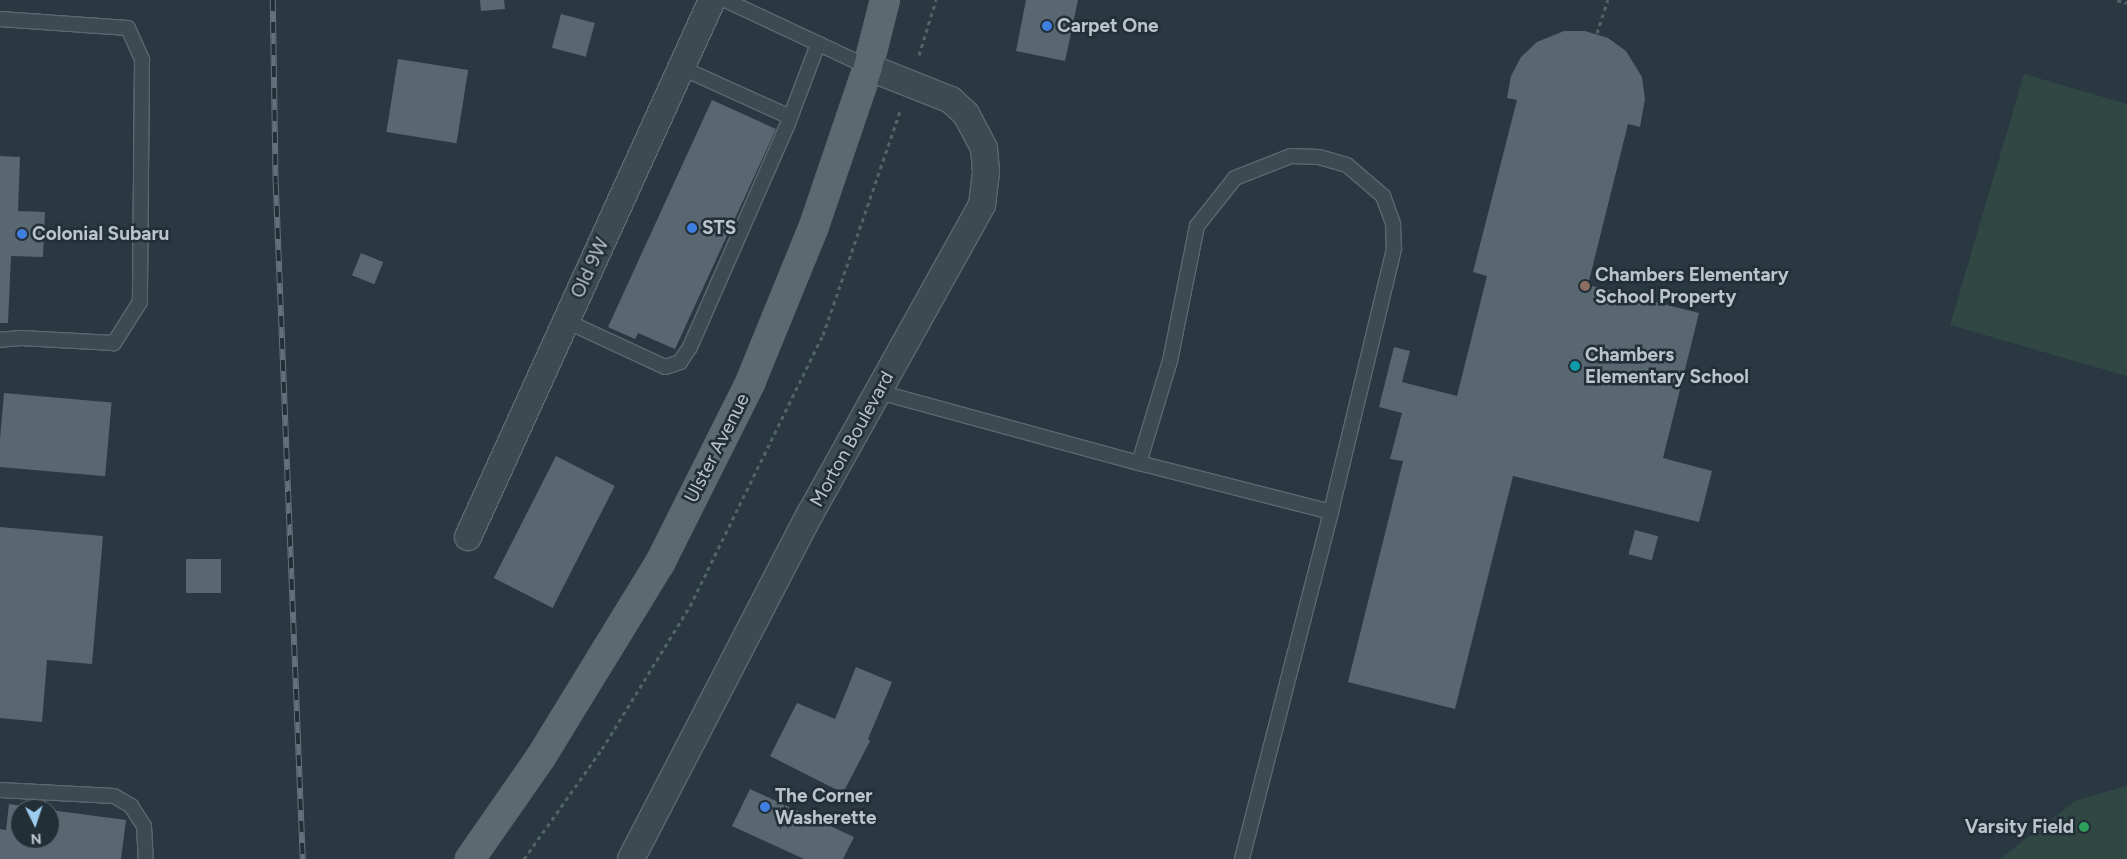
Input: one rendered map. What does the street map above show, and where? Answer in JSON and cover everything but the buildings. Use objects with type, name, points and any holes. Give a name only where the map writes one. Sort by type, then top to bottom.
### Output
[{"type":"main road","name":"Ulster Avenue","points":[[470,859],[540,757],[668,546],[757,364],[813,229],[868,67],[885,0]]},
{"type":"street","name":"Old 9W","points":[[468,537],[712,0]]},
{"type":"street","name":"Morton Boulevard","points":[[631,859],[810,514],[982,205],[986,171],[984,148],[966,114],[951,100],[868,67]]},
{"type":"lane","points":[[725,0],[868,67]]},
{"type":"lane","points":[[0,19],[128,28],[142,60],[142,70],[140,302],[114,343],[21,338],[0,340]]},
{"type":"lane","points":[[566,321],[665,367],[680,362],[690,347],[790,117],[818,44]]},
{"type":"lane","points":[[682,68],[790,117]]},
{"type":"lane","points":[[1139,463],[1170,361],[1198,226],[1235,178],[1292,156],[1320,157],[1346,165],[1383,196],[1393,224],[1394,249],[1332,512],[1242,859]]},
{"type":"lane","points":[[879,392],[1139,463],[1332,512]]},
{"type":"lane","points":[[0,790],[114,796],[131,806],[144,826],[146,859]]},
{"type":"path","points":[[1597,34],[1608,0]]},
{"type":"path","points":[[2117,0],[2127,3]]},
{"type":"green space","points":[[2024,74],[2127,104],[2127,376],[1950,325]]},
{"type":"green space","name":"Varsity Field","points":[[2127,786],[2127,859],[1999,859],[2077,800]]},
{"type":"railway","points":[[273,0],[276,184],[303,859]]},
{"type":"place","name":"Carpet One","points":[[1047,26]]},
{"type":"place","name":"STS","points":[[692,228]]},
{"type":"place","name":"Colonial Subaru","points":[[22,234]]},
{"type":"place","name":"Chambers Elementary School Property","points":[[1585,286]]},
{"type":"place","name":"Chambers Elementary School","points":[[1575,366]]},
{"type":"place","name":"The Corner Washerette","points":[[765,807]]},
{"type":"place","name":"Varsity Field","points":[[2084,827]]}]
